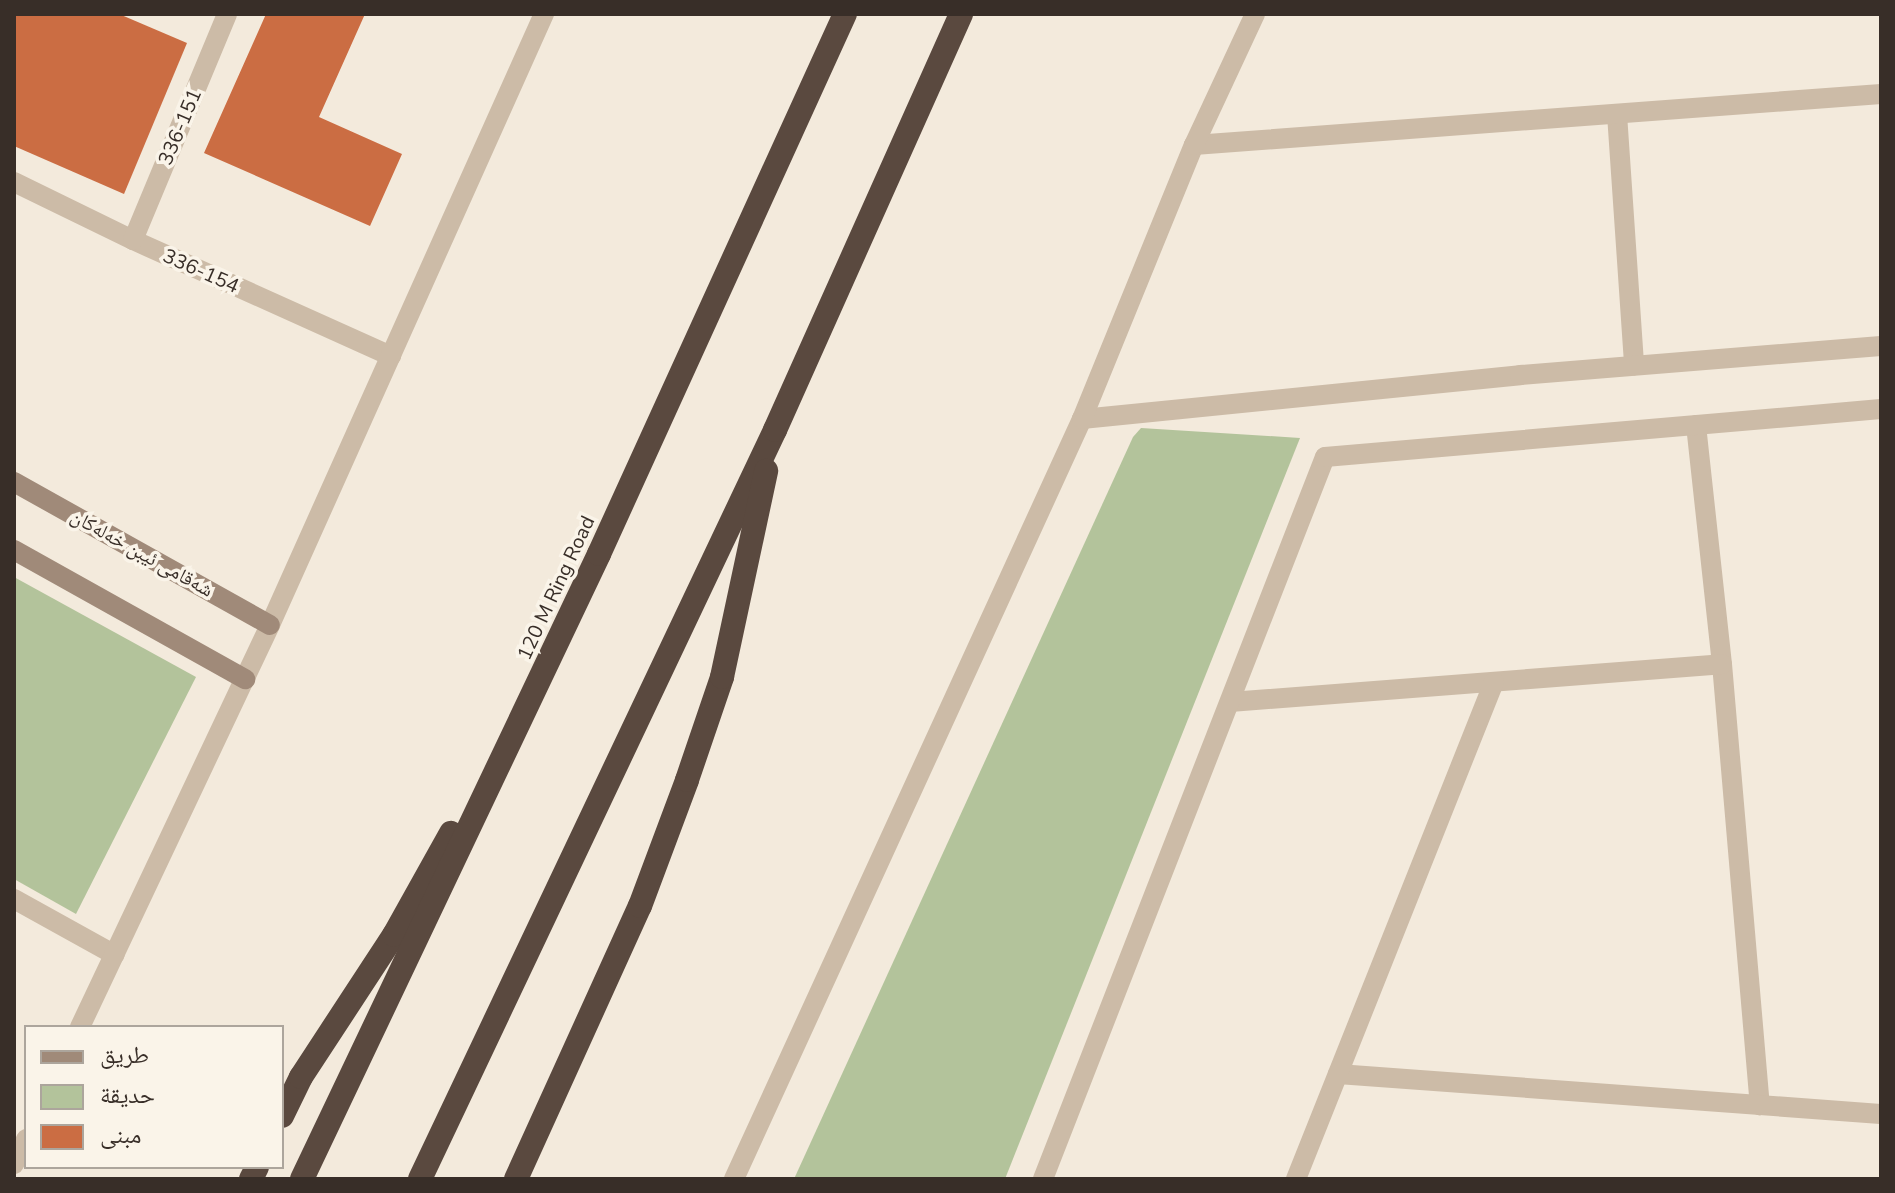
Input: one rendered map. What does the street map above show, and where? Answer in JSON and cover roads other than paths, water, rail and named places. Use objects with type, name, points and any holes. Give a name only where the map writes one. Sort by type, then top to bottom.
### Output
[{"type":"highway","name":"120 M Ring Road","points":[[302,1179],[599,554],[845,14]]},
{"type":"highway","points":[[420,1179],[519,977],[775,430],[961,14]]},
{"type":"highway","points":[[284,1112],[301,1077],[394,935],[462,813],[623,494],[780,159]]},
{"type":"highway","points":[[516,1179],[640,906],[687,780],[722,677],[775,430]]},
{"type":"main road","name":"شەقامی ئیبن خەلەکان","points":[[14,482],[270,625]]},
{"type":"main road","points":[[14,550],[245,679]]},
{"type":"street","points":[[81,1025],[270,625],[544,14]]},
{"type":"street","points":[[734,1179],[1082,419],[1194,145],[1255,14]]},
{"type":"street","name":"336-151","points":[[133,240],[224,15]]},
{"type":"street","points":[[1194,145],[1881,94]]},
{"type":"street","points":[[1617,114],[1634,365]]},
{"type":"street","name":"336-154","points":[[14,182],[133,240],[391,356]]},
{"type":"street","points":[[1082,419],[1634,365],[1881,346]]},
{"type":"street","points":[[1043,1179],[1325,457],[1881,409]]},
{"type":"street","points":[[1696,425],[1722,664],[1760,1105]]},
{"type":"street","points":[[1230,702],[1722,664]]},
{"type":"street","points":[[1296,1179],[1494,682]]},
{"type":"street","points":[[14,899],[115,955]]},
{"type":"street","points":[[1338,1074],[1881,1114]]},
{"type":"street","points":[[14,1164],[24,1143]]}]
